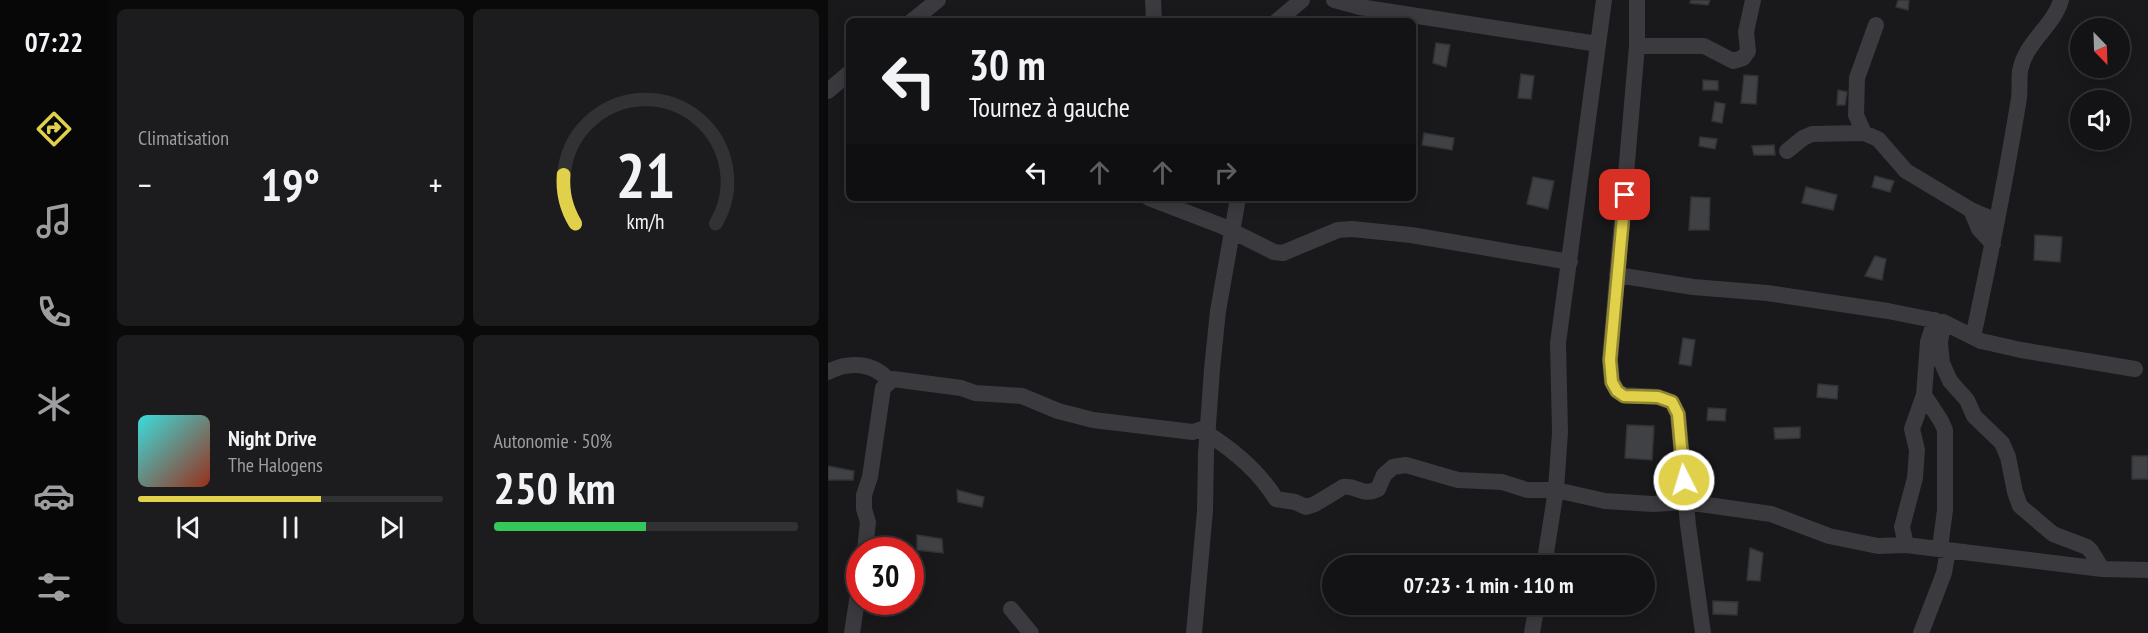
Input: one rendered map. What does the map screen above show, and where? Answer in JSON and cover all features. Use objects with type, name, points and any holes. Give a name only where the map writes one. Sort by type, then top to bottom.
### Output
[{"type":"street","points":[[916,18],[938,0]]},
{"type":"street","points":[[1153,0],[1154,18]]},
{"type":"street","points":[[1281,18],[1302,0]]},
{"type":"street","points":[[1334,0],[1371,9],[1598,44]]},
{"type":"street","points":[[1546,555],[1556,490],[1560,432],[1558,344],[1604,0]]},
{"type":"street","points":[[1637,0],[1637,45],[1610,360],[1612,382],[1617,391],[1624,396],[1658,397],[1672,402],[1678,414],[1686,502],[1703,633]]},
{"type":"street","points":[[1637,45],[1704,46],[1733,61],[1743,58],[1748,51],[1746,32],[1753,0]]},
{"type":"street","points":[[1973,337],[1993,244],[2020,94],[2020,69],[2030,46],[2054,14],[2061,0]]},
{"type":"street","points":[[1864,133],[1856,115],[1857,78],[1876,25]]},
{"type":"street","points":[[828,91],[846,76]]},
{"type":"street","points":[[1787,151],[1812,134],[1864,133],[1878,139],[1906,171],[1971,210],[1997,221]]},
{"type":"street","points":[[1163,201],[1184,206],[1274,252],[1283,254],[1338,230],[1352,229],[1411,235],[1570,262]]},
{"type":"street","points":[[1194,633],[1205,511],[1206,453],[1203,431],[1218,311],[1237,201]]},
{"type":"street","points":[[1971,210],[1979,229],[1993,244]]},
{"type":"street","points":[[1617,275],[1829,301],[1933,320],[1973,337],[2021,350],[2135,369]]},
{"type":"street","points":[[1906,545],[1902,526],[1915,478],[1917,450],[1912,429],[1923,395],[1928,342],[1933,320]]},
{"type":"street","points":[[1933,320],[1940,343],[1942,363],[1950,381],[1966,400],[1974,416],[2002,443],[2020,506],[2034,516],[2043,528],[2086,547],[2102,569]]},
{"type":"street","points":[[828,372],[850,364],[877,369],[890,381]]},
{"type":"street","points":[[866,537],[868,522],[864,509],[864,495],[870,477],[883,388],[890,381],[899,378],[961,388],[975,393],[1022,396],[1058,411],[1093,420],[1203,431],[1223,444],[1262,479],[1276,499],[1295,502],[1306,507],[1343,487],[1348,486],[1366,493],[1378,489],[1384,475],[1393,467],[1406,465],[1458,480],[1502,482],[1527,490],[1556,490],[1605,501],[1653,504],[1686,502],[1771,514],[1829,537],[1878,546],[1906,545],[2102,569],[2148,570]]},
{"type":"street","points":[[1921,633],[1944,573],[1946,510],[1945,430],[1923,395]]},
{"type":"street","points":[[1011,609],[1031,633]]},
{"type":"street","points":[[852,633],[855,615]]},
{"type":"street","points":[[1532,633],[1535,615]]},
{"type":"building","points":[[1691,0],[1710,0],[1708,5],[1690,3]]},
{"type":"building","points":[[1898,0],[1909,0],[1908,10],[1896,7]]},
{"type":"building","points":[[1436,43],[1450,45],[1446,67],[1433,63]]},
{"type":"building","points":[[1521,74],[1534,76],[1531,99],[1518,98]]},
{"type":"building","points":[[1744,75],[1758,76],[1756,104],[1741,103]]},
{"type":"building","points":[[1703,80],[1718,81],[1718,90],[1703,90]]},
{"type":"building","points":[[1838,90],[1847,92],[1845,105],[1837,105]]},
{"type":"building","points":[[1715,102],[1725,104],[1722,123],[1712,121]]},
{"type":"building","points":[[1424,133],[1454,138],[1452,150],[1422,145]]},
{"type":"building","points":[[1700,137],[1717,139],[1715,149],[1699,146]]},
{"type":"building","points":[[1774,145],[1775,155],[1754,155],[1752,146]]},
{"type":"building","points":[[1875,176],[1894,181],[1890,192],[1872,187]]},
{"type":"building","points":[[1533,177],[1554,181],[1548,209],[1527,204]]},
{"type":"building","points":[[1806,187],[1837,195],[1833,210],[1802,203]]},
{"type":"building","points":[[1691,197],[1710,198],[1709,230],[1689,230]]},
{"type":"building","points":[[2035,235],[2062,237],[2060,262],[2034,260]]},
{"type":"building","points":[[1875,256],[1886,259],[1882,280],[1865,276]]},
{"type":"building","points":[[1683,338],[1695,340],[1691,366],[1679,364]]},
{"type":"building","points":[[1818,384],[1838,386],[1837,399],[1817,397]]},
{"type":"building","points":[[1708,408],[1726,409],[1725,421],[1707,420]]},
{"type":"building","points":[[1627,425],[1654,426],[1652,460],[1625,458]]},
{"type":"building","points":[[1800,427],[1800,438],[1775,439],[1774,428]]},
{"type":"building","points":[[2132,456],[2148,456],[2148,479],[2132,479]]},
{"type":"building","points":[[828,466],[854,471],[853,480],[828,480]]},
{"type":"building","points":[[957,490],[984,497],[982,507],[958,502]]},
{"type":"building","points":[[917,535],[942,539],[943,553],[924,551],[924,537],[917,537]]},
{"type":"building","points":[[1750,548],[1763,553],[1760,581],[1747,580]]},
{"type":"building","points":[[1713,601],[1738,602],[1737,615],[1713,614]]},
{"type":"route","points":[[1625,195],[1610,360],[1612,382],[1617,391],[1624,396],[1658,397],[1672,402],[1678,414],[1684,480]]}]
